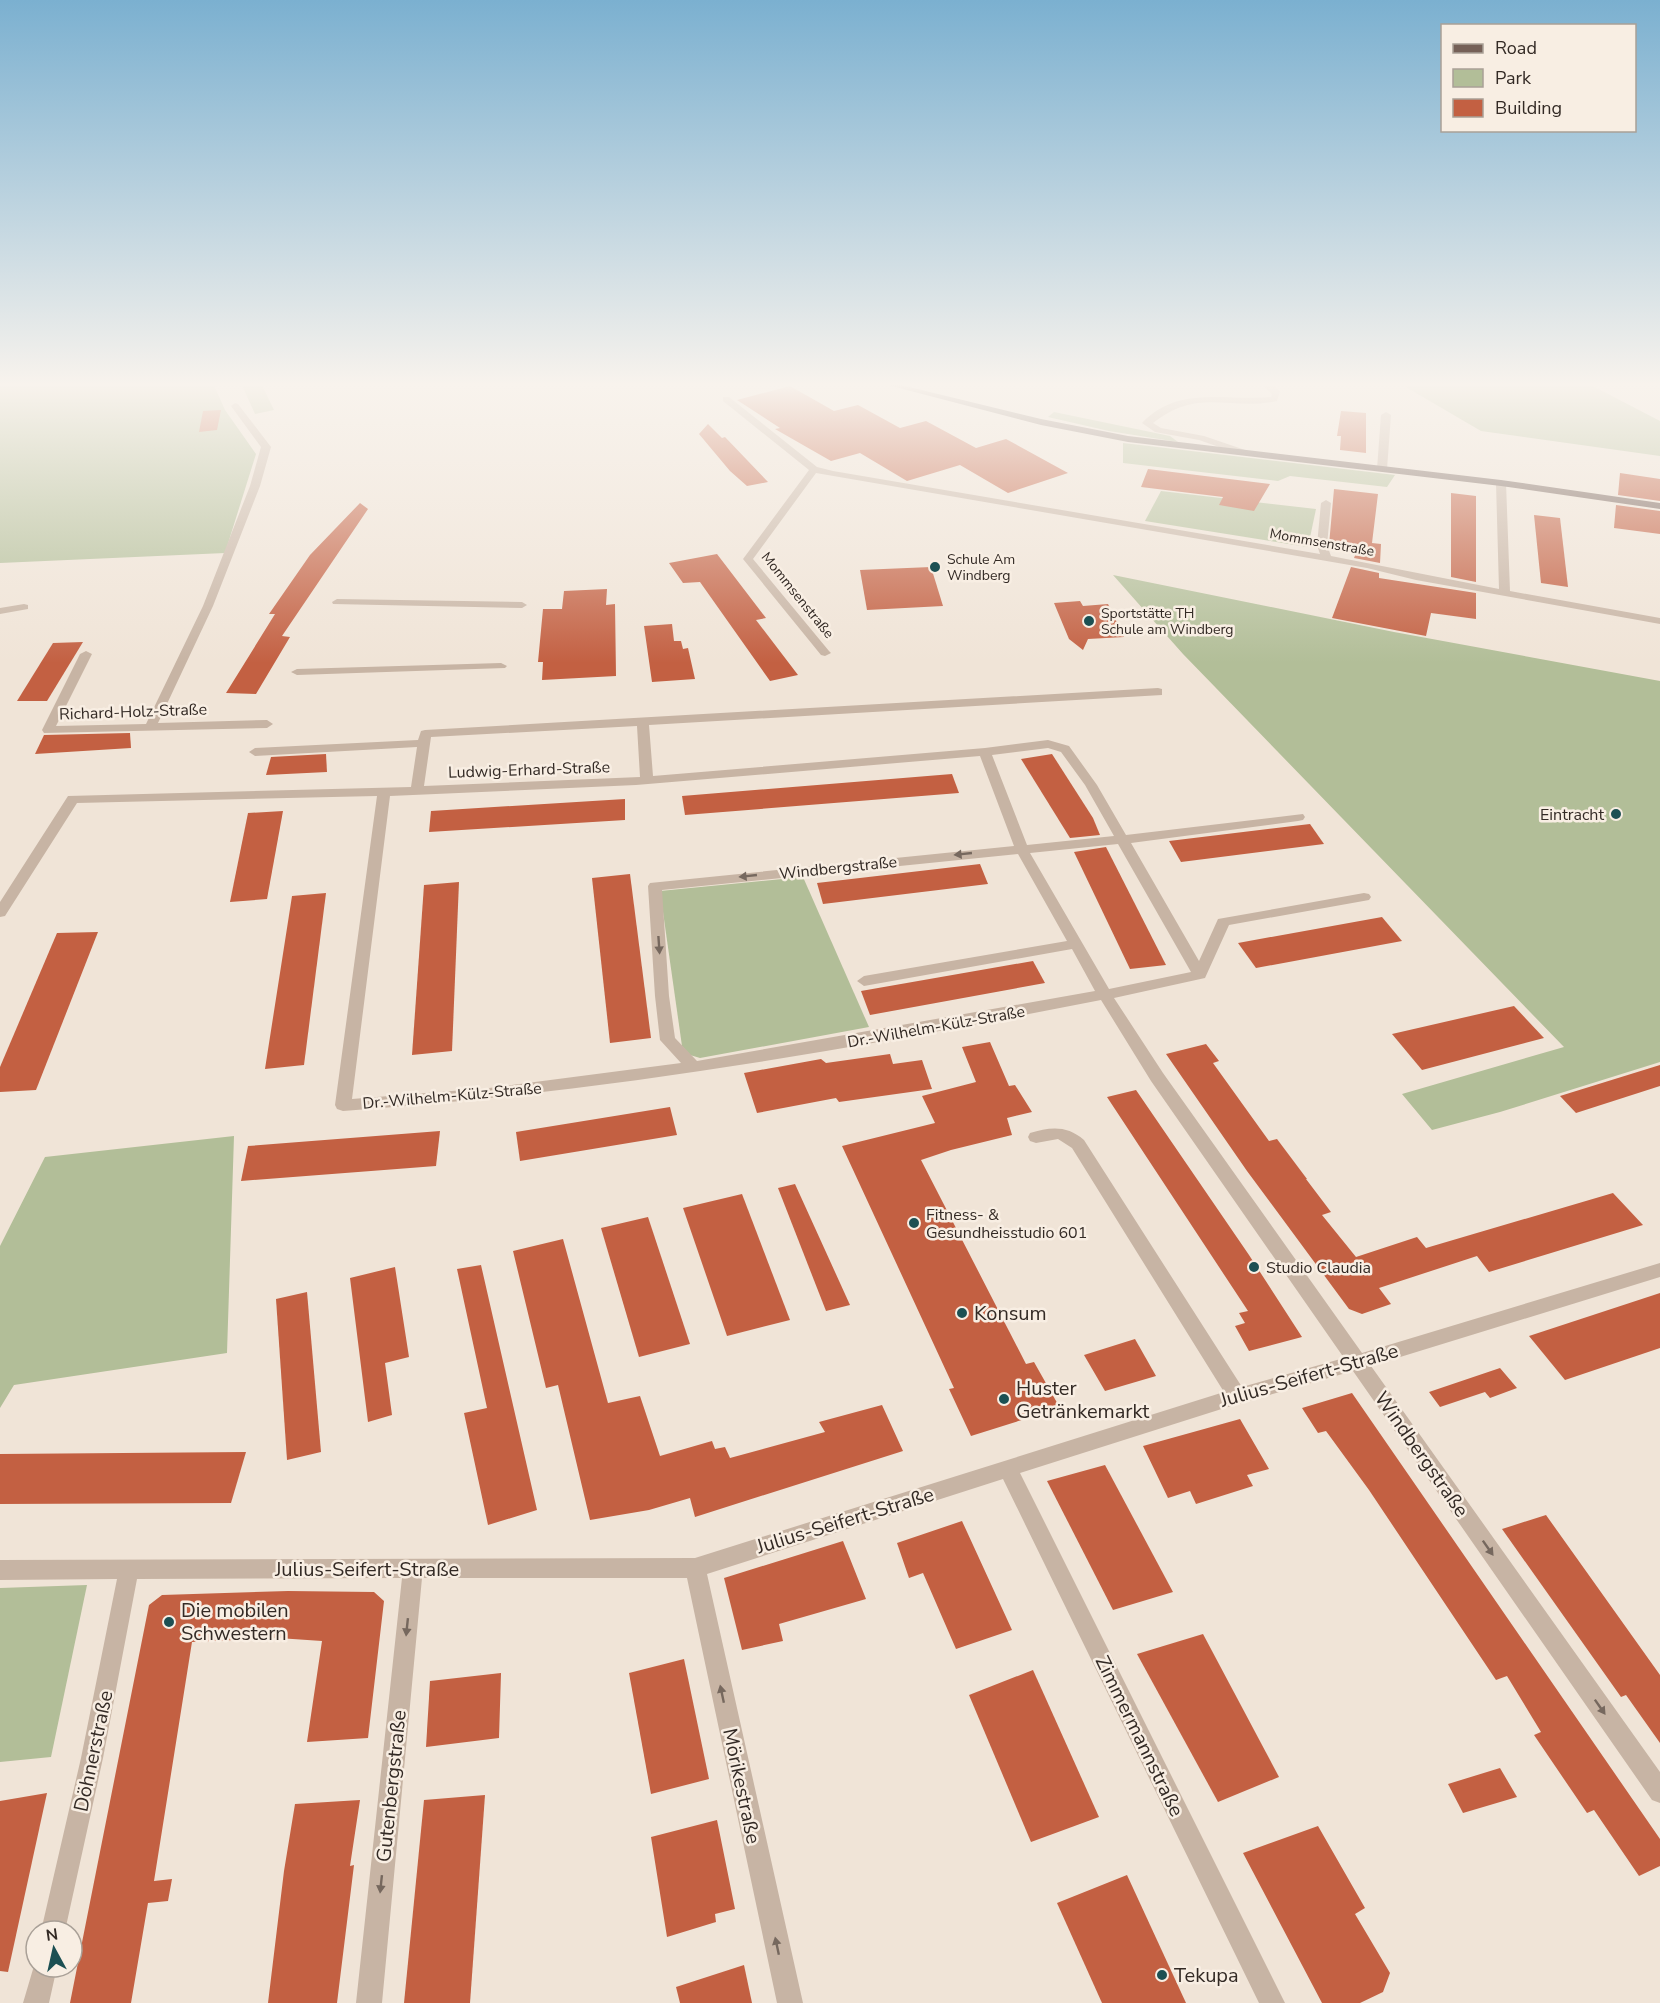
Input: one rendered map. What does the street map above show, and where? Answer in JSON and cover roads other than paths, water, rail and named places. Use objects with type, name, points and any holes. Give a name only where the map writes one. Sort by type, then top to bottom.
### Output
[{"type":"main road","points":[[1446,476],[1660,506]]},
{"type":"street","points":[[151,726],[208,606],[258,476]]},
{"type":"street","name":"Mommsenstraße","points":[[808,476],[748,559],[825,653]]},
{"type":"street","name":"Mommsenstraße","points":[[861,476],[1130,518],[1505,593],[1660,621]]},
{"type":"street","points":[[1501,483],[1505,593]]},
{"type":"street","points":[[1326,503],[1322,545],[1327,558]]},
{"type":"street","points":[[337,602],[522,605]]},
{"type":"street","points":[[0,611],[24,607]]},
{"type":"street","name":"Richard-Holz-Straße","points":[[86,654],[48,730],[267,724]]},
{"type":"street","points":[[297,672],[501,666]]},
{"type":"street","points":[[417,790],[425,734],[1158,692]]},
{"type":"street","points":[[643,722],[647,780]]},
{"type":"street","points":[[255,752],[424,743]]},
{"type":"street","points":[[985,752],[1048,744],[1065,749],[1091,785],[1200,975]]},
{"type":"street","name":"Ludwig-Erhard-Straße","points":[[0,913],[73,799],[384,792],[647,780],[985,752]]},
{"type":"street","name":"Windbergstraße","points":[[985,752],[1021,848],[1105,995],[1157,1077],[1660,1792]]},
{"type":"street","name":"Dr.-Wilhelm-Külz-Straße","points":[[384,792],[344,1105],[440,1100],[695,1068],[1105,995]]},
{"type":"street","name":"Windbergstraße","points":[[695,1068],[668,1040],[662,996],[655,886],[1123,839],[1298,817]]},
{"type":"street","points":[[1200,975],[1223,922],[1364,897]]},
{"type":"street","points":[[864,981],[1076,944]]},
{"type":"street","points":[[1105,995],[1200,975]]},
{"type":"street","points":[[1036,1137],[1059,1132],[1069,1135],[1078,1144],[1237,1396]]},
{"type":"street","name":"Julius-Seifert-Straße","points":[[0,1570],[695,1568],[1237,1396],[1358,1362],[1660,1270]]},
{"type":"street","name":"Zimmermannstraße","points":[[1008,1469],[1272,2003]]},
{"type":"street","name":"Mörikestraße","points":[[695,1568],[790,2003]]},
{"type":"street","name":"Döhnerstraße","points":[[56,1919],[92,1758],[129,1569]]},
{"type":"street","name":"Gutenbergstraße","points":[[369,2003],[413,1569]]},
{"type":"street","points":[[36,2003],[42,1979]]},
{"type":"place","name":"Schule Am Windberg","points":[[935,567]]},
{"type":"place","name":"Sportstätte TH Schule am Windberg","points":[[1089,621]]},
{"type":"place","name":"Eintracht","points":[[1616,814]]},
{"type":"place","name":"Fitness- & Gesundheisstudio 601","points":[[914,1223]]},
{"type":"place","name":"Studio Claudia","points":[[1254,1267]]},
{"type":"place","name":"Konsum","points":[[962,1313]]},
{"type":"place","name":"Huster Getränkemarkt","points":[[1004,1399]]},
{"type":"place","name":"Die mobilen Schwestern","points":[[169,1622]]},
{"type":"place","name":"Tekupa","points":[[1162,1975]]}]
